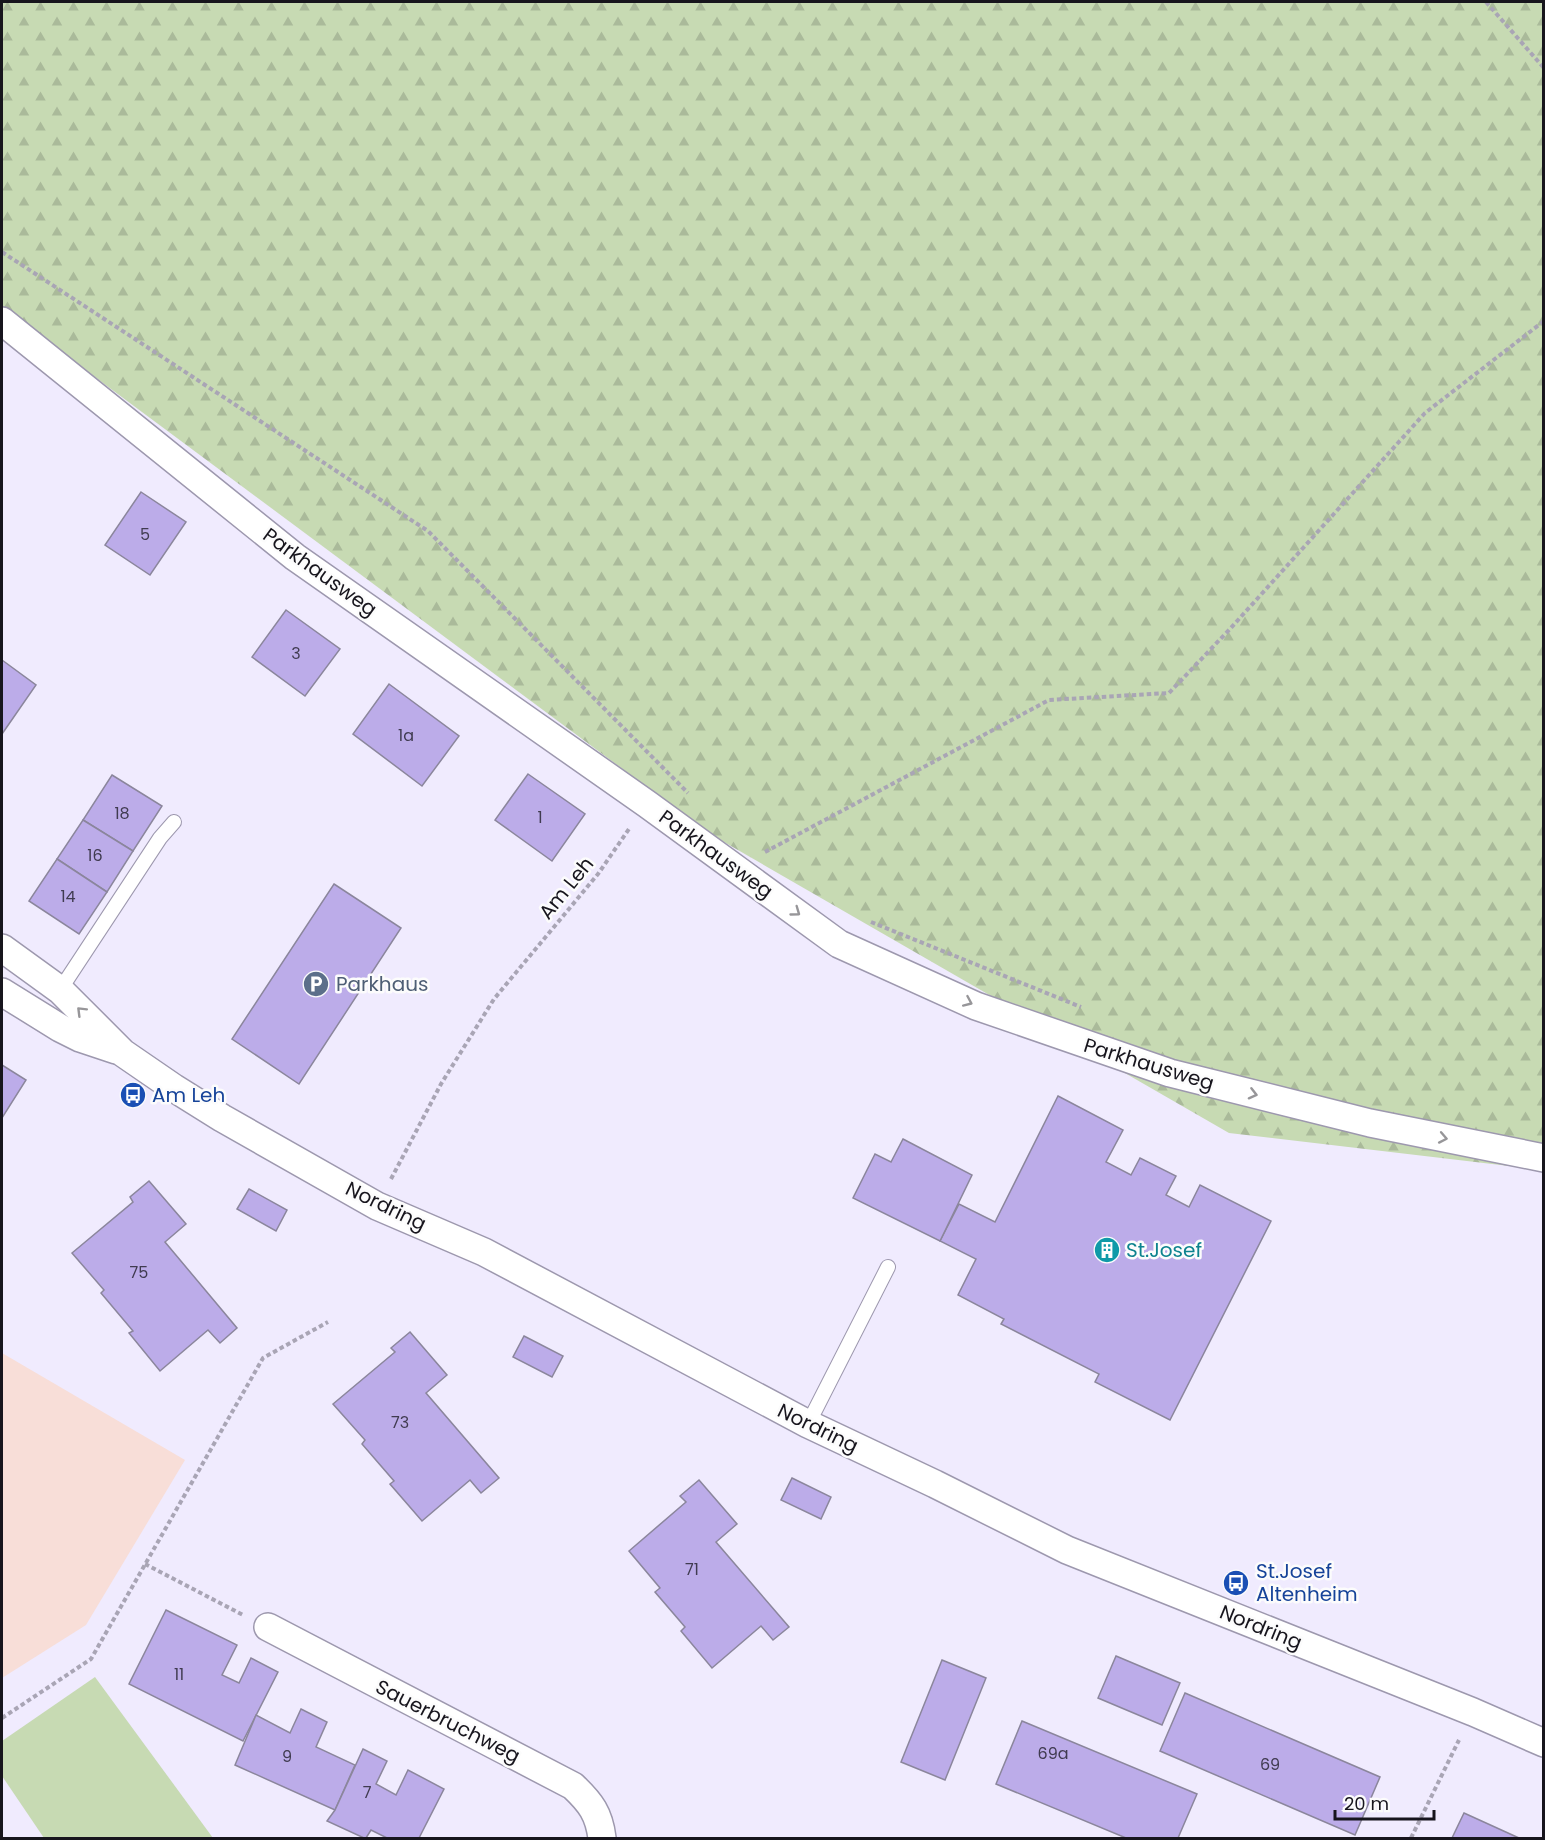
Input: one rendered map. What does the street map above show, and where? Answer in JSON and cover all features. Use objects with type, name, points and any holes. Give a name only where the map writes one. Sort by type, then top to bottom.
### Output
[{"type":"street","name":"Parkhausweg","points":[[2,321],[295,557],[647,804],[839,944],[976,1006],[1170,1073],[1370,1123],[1544,1158]]},
{"type":"street","name":"Nordring","points":[[2,948],[60,990],[123,1053],[222,1118],[377,1206],[484,1252],[808,1424],[935,1484],[1066,1550],[1473,1712],[1544,1743]]},
{"type":"street","name":"Nordring","points":[[2,992],[81,1038],[123,1053]]},
{"type":"street","name":"Sauerbruchweg","points":[[267,1628],[573,1786],[589,1801],[600,1822],[602,1839]]},
{"type":"lane","points":[[60,990],[160,838],[174,822]]},
{"type":"lane","points":[[808,1424],[888,1267]]},
{"type":"path","points":[[1486,2],[1544,68]]},
{"type":"path","points":[[2,252],[428,531],[694,800]]},
{"type":"path","points":[[763,853],[1049,700],[1169,693],[1425,413],[1544,321]]},
{"type":"path","name":"Am Leh","points":[[377,1206],[441,1084],[494,999],[598,874],[647,804]]},
{"type":"path","points":[[865,920],[1086,1009]]},
{"type":"path","points":[[2,1718],[91,1659],[263,1358],[328,1322]]},
{"type":"path","points":[[145,1564],[267,1628]]},
{"type":"path","points":[[1410,1839],[1473,1712]]},
{"type":"shaded area","points":[[2,1353],[185,1460],[86,1625],[2,1678]]},
{"type":"green space","points":[[2,2],[1543,2],[1543,1170],[1229,1133],[710,834],[2,308]]},
{"type":"green space","points":[[95,1677],[213,1838],[44,1838],[2,1776],[2,1741]]},
{"type":"building","points":[[141,492],[186,522],[150,575],[105,545]]},
{"type":"building","points":[[286,610],[340,649],[305,696],[252,657]]},
{"type":"building","points":[[2,660],[36,685],[2,734]]},
{"type":"building","points":[[389,684],[459,736],[422,786],[353,734]]},
{"type":"building","points":[[528,774],[585,814],[552,861],[495,820]]},
{"type":"building","points":[[112,775],[162,806],[133,851],[83,820]]},
{"type":"building","points":[[83,820],[133,851],[107,892],[57,859]]},
{"type":"building","points":[[57,859],[107,892],[79,934],[29,901]]},
{"type":"building","name":"Parkhaus","points":[[334,884],[401,928],[299,1084],[232,1039]]},
{"type":"building","points":[[2,1065],[26,1080],[2,1118]]},
{"type":"building","name":"St.Josef","points":[[1058,1096],[1123,1130],[1106,1162],[1131,1175],[1140,1158],[1176,1176],[1166,1195],[1189,1207],[1200,1185],[1271,1221],[1170,1420],[1095,1382],[1099,1374],[1001,1324],[1004,1319],[958,1295],[976,1259],[940,1241],[959,1204],[995,1222]]},
{"type":"building","points":[[903,1139],[972,1175],[940,1241],[853,1198],[875,1154],[891,1162]]},
{"type":"building","points":[[149,1181],[186,1224],[165,1242],[237,1328],[220,1343],[208,1330],[160,1371],[129,1333],[133,1331],[101,1293],[104,1290],[72,1253],[133,1202],[130,1197]]},
{"type":"building","points":[[249,1189],[287,1210],[276,1231],[237,1209]]},
{"type":"building","points":[[410,1332],[447,1375],[426,1393],[499,1478],[481,1493],[470,1480],[422,1521],[390,1484],[394,1481],[362,1444],[365,1440],[333,1404],[395,1352],[391,1348]]},
{"type":"building","points":[[524,1336],[563,1356],[552,1377],[513,1357]]},
{"type":"building","points":[[792,1478],[831,1497],[821,1519],[781,1500]]},
{"type":"building","points":[[699,1480],[737,1524],[716,1542],[789,1627],[773,1640],[761,1626],[712,1668],[681,1631],[685,1627],[655,1592],[660,1588],[629,1551],[686,1502],[680,1496]]},
{"type":"building","points":[[166,1610],[237,1645],[222,1675],[239,1683],[251,1658],[278,1672],[243,1741],[129,1684]]},
{"type":"building","points":[[1116,1656],[1180,1683],[1162,1725],[1098,1698]]},
{"type":"building","points":[[942,1660],[986,1678],[945,1780],[901,1762]]},
{"type":"building","points":[[1185,1693],[1380,1777],[1355,1835],[1160,1751]]},
{"type":"building","points":[[301,1709],[327,1722],[316,1747],[355,1765],[335,1810],[235,1765],[256,1715],[290,1733]]},
{"type":"building","points":[[1022,1721],[1197,1794],[1178,1838],[1126,1838],[996,1784]]},
{"type":"building","points":[[363,1749],[387,1761],[376,1784],[396,1795],[408,1770],[444,1789],[419,1838],[387,1838],[371,1830],[364,1838],[327,1821],[335,1810]]},
{"type":"building","points":[[1464,1813],[1519,1838],[1452,1838]]},
{"type":"place","name":"Parkhaus","points":[[316,984]]},
{"type":"place","name":"Am Leh","points":[[133,1095]]},
{"type":"place","name":"St.Josef","points":[[1107,1250]]},
{"type":"place","name":"St.Josef Altenheim","points":[[1236,1583]]}]
